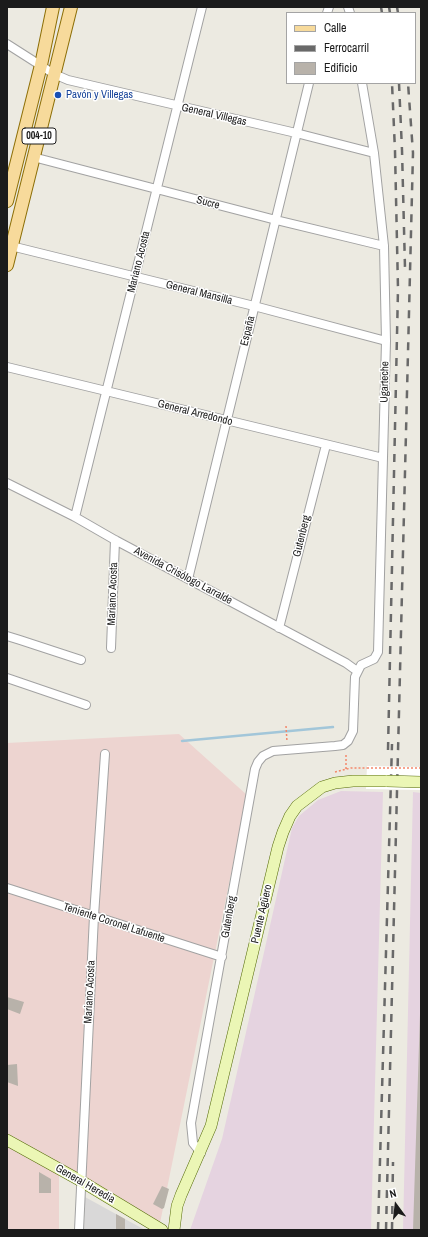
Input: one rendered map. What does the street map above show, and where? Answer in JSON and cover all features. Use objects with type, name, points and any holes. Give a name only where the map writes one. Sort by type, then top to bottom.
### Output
[{"type":"main road","name":"004-10","points":[[7,201],[41,65],[53,7]]},
{"type":"main road","name":"004-10","points":[[7,265],[71,7]]},
{"type":"street","name":"Mariano Acosta","points":[[75,517],[202,7]]},
{"type":"street","name":"General Villegas","points":[[7,44],[54,74],[68,80],[296,133],[374,153]]},
{"type":"street","name":"España","points":[[188,579],[309,84]]},
{"type":"street","name":"Ugarteche","points":[[357,671],[361,665],[374,659],[378,652],[386,341],[384,246],[374,153],[362,84]]},
{"type":"street","name":"Sucre","points":[[33,157],[276,220],[384,246]]},
{"type":"street","name":"General Mansilla","points":[[12,246],[254,306],[386,341]]},
{"type":"street","name":"General Arredondo","points":[[7,367],[383,458]]},
{"type":"street","name":"Gutenberg","points":[[279,628],[326,444]]},
{"type":"street","name":"Avenida Crisólogo Larralde","points":[[7,483],[75,517],[115,540],[346,663],[357,671]]},
{"type":"street","name":"Mariano Acosta","points":[[111,648],[115,540]]},
{"type":"street","points":[[7,636],[81,660]]},
{"type":"street","name":"Gutenberg","points":[[201,1153],[193,1143],[191,1124],[255,769],[263,756],[273,751],[335,746],[342,745],[348,741],[353,731],[355,677],[357,671]]},
{"type":"street","points":[[7,678],[86,705]]},
{"type":"street","name":"Mariano Acosta","points":[[79,1230],[80,1181],[94,916],[105,754]]},
{"type":"street","name":"Puente Agüero","points":[[201,1153],[212,1126],[283,832],[297,806],[308,796],[322,787],[335,782],[421,782]]},
{"type":"street","name":"Teniente Coronel Lafuente","points":[[7,888],[222,957]]},
{"type":"street","name":"General Heredia","points":[[7,1140],[162,1230]]},
{"type":"street","points":[[174,1230],[177,1206],[201,1153]]},
{"type":"path","points":[[286,727],[287,736]]},
{"type":"path","points":[[367,768],[421,768]]},
{"type":"shaded area","points":[[179,734],[247,795],[160,1223],[59,1164],[59,1230],[7,1230],[7,743]]},
{"type":"shaded area","points":[[341,791],[383,792],[371,1230],[190,1230],[222,1139],[292,828],[299,816],[318,800]]},
{"type":"shaded area","points":[[413,792],[421,793],[421,1230],[403,1230]]},
{"type":"shaded area","points":[[85,1197],[145,1230],[84,1230]]},
{"type":"pier","points":[[367,766],[421,767],[421,790],[366,789]]},
{"type":"building","points":[[7,997],[24,1002],[20,1014],[7,1009]]},
{"type":"building","points":[[420,1014],[421,1230],[413,1230]]},
{"type":"building","points":[[17,1064],[18,1086],[7,1082],[7,1065]]},
{"type":"building","points":[[39,1172],[51,1179],[51,1193],[39,1193]]},
{"type":"building","points":[[162,1186],[169,1189],[164,1208],[162,1209],[153,1204]]},
{"type":"building","points":[[116,1214],[125,1219],[125,1230],[116,1230]]},
{"type":"waterway","points":[[182,741],[333,727]]},
{"type":"railway","points":[[381,7],[382,12]]},
{"type":"railway","points":[[389,7],[390,12]]},
{"type":"railway","points":[[397,7],[398,12]]},
{"type":"railway","points":[[388,750],[398,289],[392,84]]},
{"type":"railway","points":[[399,84],[405,268]]},
{"type":"railway","points":[[386,1230],[413,153],[408,84]]},
{"type":"railway","points":[[378,1230],[392,744]]},
{"type":"railway","points":[[392,1230],[393,1162]]},
{"type":"place","name":"Pavón y Villegas","points":[[58,95]]}]
